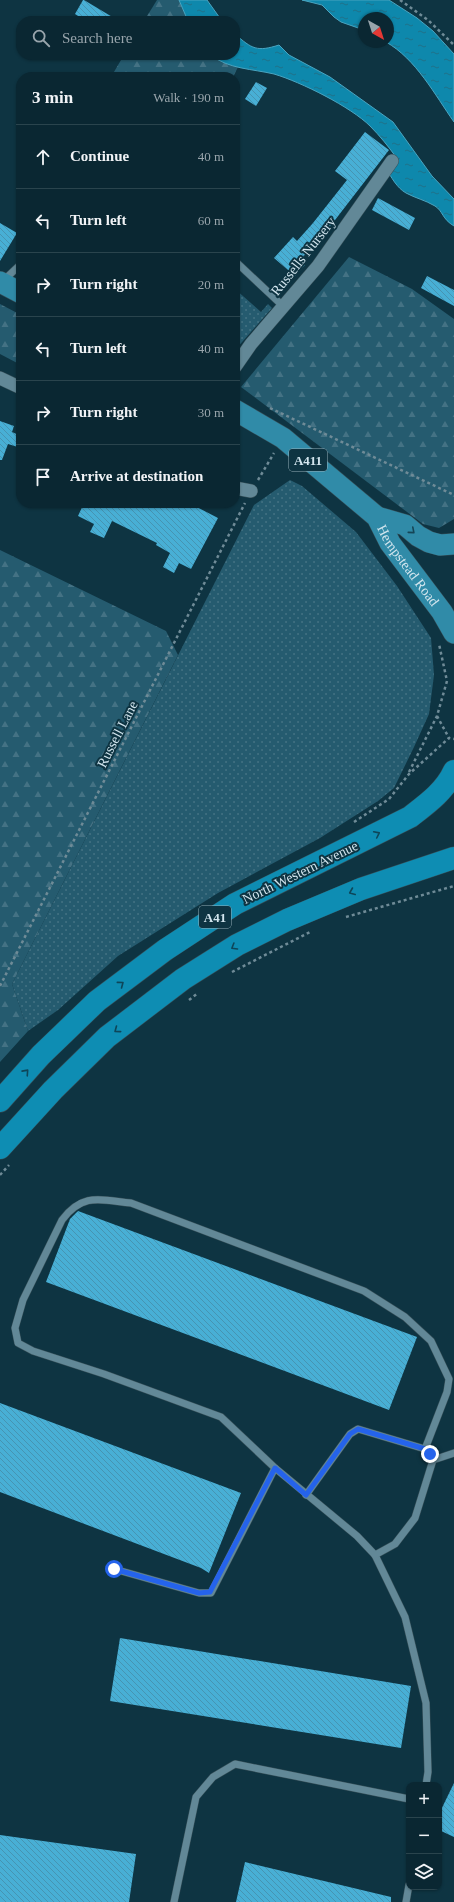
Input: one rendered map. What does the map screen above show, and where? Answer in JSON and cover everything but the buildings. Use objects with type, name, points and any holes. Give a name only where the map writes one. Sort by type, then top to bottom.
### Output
[{"type":"highway","name":"North Western Avenue","points":[[0,1101],[41,1055],[97,1001],[165,950],[235,904],[410,817],[432,800],[450,781],[454,771]]},
{"type":"highway","name":"A41","points":[[3,1156],[18,1129],[53,1090],[107,1037],[183,979],[237,945],[281,923],[361,889],[454,858]]},
{"type":"highway","points":[[389,879],[454,870]]},
{"type":"main road","points":[[1,282],[16,290]]},
{"type":"main road","name":"Hempstead Road","points":[[240,413],[283,438],[376,517],[390,543],[442,612],[446,636]]},
{"type":"main road","name":"Hempstead Road","points":[[376,517],[405,525],[418,536],[429,542],[440,545],[454,544]]},
{"type":"street","name":"Russells Nursery","points":[[240,360],[251,344],[318,266],[392,161]]},
{"type":"street","points":[[0,378],[16,386]]},
{"type":"street","points":[[240,489],[251,491]]},
{"type":"lane","points":[[240,266],[284,307]]},
{"type":"lane","points":[[1,282],[16,268]]},
{"type":"lane","points":[[425,1449],[447,1392],[449,1379],[431,1341],[405,1317],[364,1291],[131,1204],[95,1199],[80,1202],[70,1210],[62,1220],[23,1300],[15,1328],[18,1343],[33,1351],[104,1374],[221,1418],[306,1495],[357,1536],[375,1555],[405,1617],[426,1703],[428,1772],[426,1782]]},
{"type":"lane","points":[[306,1495],[350,1434],[358,1429],[425,1449],[432,1460],[415,1518],[395,1544],[375,1555]]},
{"type":"lane","points":[[432,1460],[454,1453]]},
{"type":"lane","points":[[114,1569],[199,1593],[210,1592],[275,1468]]},
{"type":"lane","points":[[174,1902],[196,1798],[213,1777],[235,1764],[406,1798]]},
{"type":"lane","points":[[406,1902],[408,1890]]},
{"type":"path","points":[[400,0],[428,20],[454,45]]},
{"type":"path","points":[[268,407],[454,495]]},
{"type":"path","points":[[269,447],[280,456]]},
{"type":"path","name":"Russell Lane","points":[[0,986],[251,491],[275,452]]},
{"type":"path","points":[[407,776],[437,716],[447,681],[446,636]]},
{"type":"path","points":[[437,716],[449,738]]},
{"type":"path","points":[[342,918],[454,886]]},
{"type":"path","points":[[229,973],[314,930]]},
{"type":"path","points":[[187,1002],[204,988]]},
{"type":"path","points":[[0,1175],[3,1156]]},
{"type":"green space","points":[[157,0],[179,0],[186,16],[147,16]]},
{"type":"green space","points":[[121,60],[219,60],[238,67],[236,72],[114,72]]},
{"type":"green space","points":[[349,257],[412,289],[454,319],[454,519],[439,528],[423,524],[241,387]]},
{"type":"green space","points":[[240,293],[261,312],[268,304],[272,308],[240,344]]},
{"type":"green space","points":[[0,304],[16,312],[16,362],[0,354]]},
{"type":"green space","points":[[290,480],[302,486],[356,532],[397,586],[431,638],[434,675],[429,714],[414,747],[394,788],[378,801],[320,838],[218,893],[118,956],[58,1010],[28,1031],[12,984],[254,505]]},
{"type":"green space","points":[[0,550],[166,631],[178,655],[12,984],[28,1031],[0,1062]]},
{"type":"water","points":[[179,0],[207,0],[218,16],[186,16]]},
{"type":"water","points":[[302,0],[389,0],[417,18],[433,31],[454,54],[454,122],[416,68],[394,47],[394,12],[358,12],[358,28],[341,22],[322,5]]},
{"type":"water","points":[[240,38],[251,46],[260,49],[279,45],[289,55],[330,77],[393,122],[432,176],[454,199],[454,226],[447,221],[440,210],[435,206],[406,193],[397,185],[386,168],[396,157],[370,126],[351,111],[311,89],[285,78],[274,74],[241,68],[218,60],[240,60]]},
{"type":"route","points":[[114,1569],[206,1594],[213,1590],[275,1468],[306,1495],[350,1434],[358,1429],[425,1449],[430,1454]]}]
